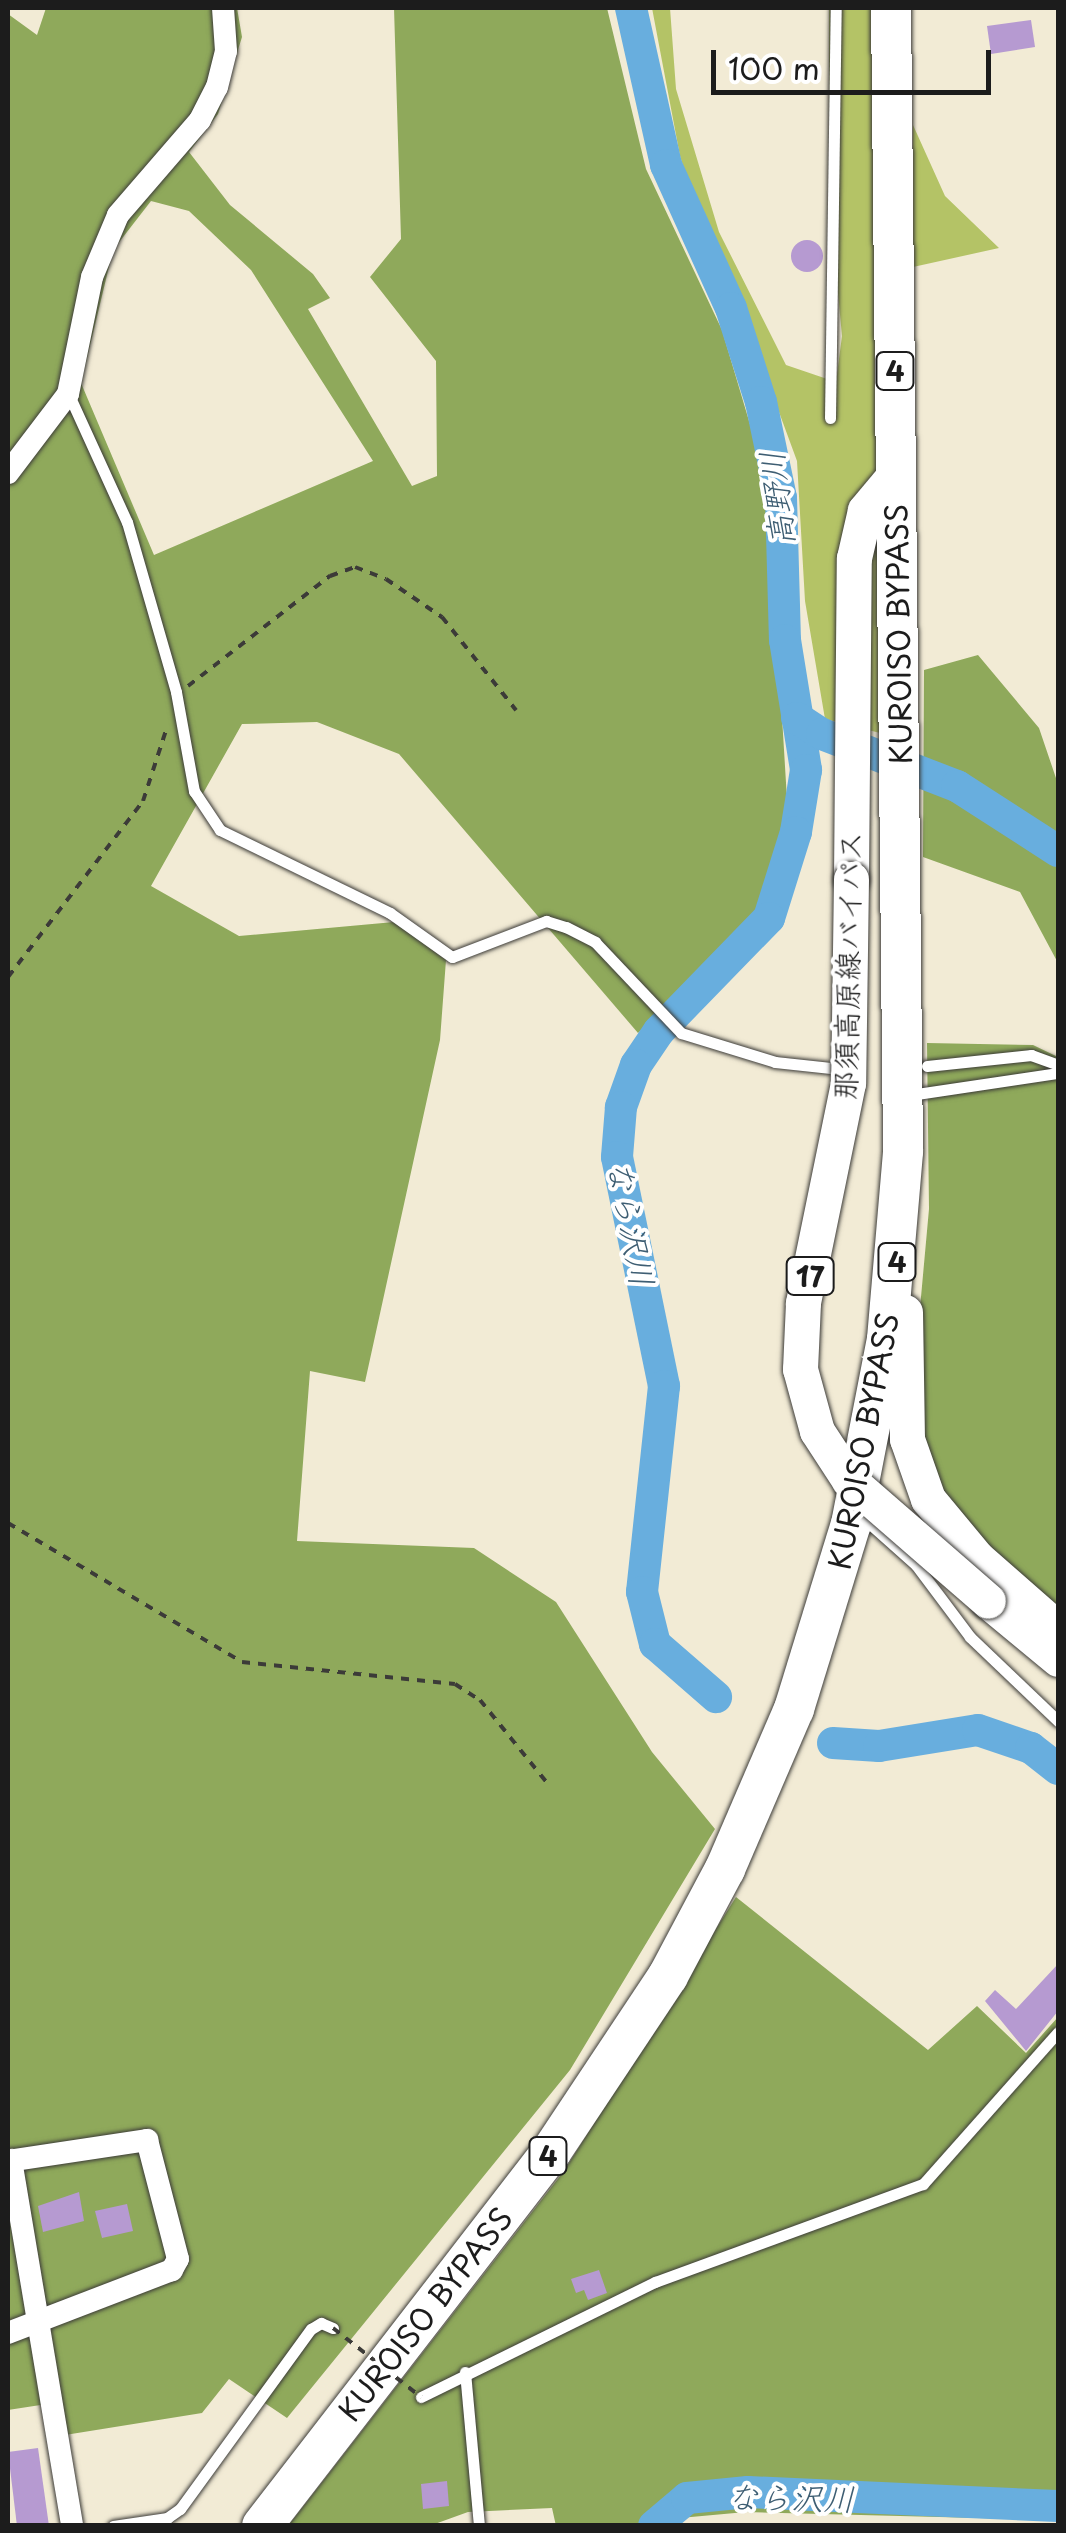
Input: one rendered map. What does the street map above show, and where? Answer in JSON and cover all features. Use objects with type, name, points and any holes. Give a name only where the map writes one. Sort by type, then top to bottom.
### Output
[{"type":"highway","name":"KUROISO BYPASS","points":[[262,2526],[551,2152],[623,2047],[725,1869],[776,1751],[794,1709],[854,1510],[887,1339],[903,1151],[915,1081],[900,803],[891,8]]},
{"type":"main road","name":"那須高原線バイパス","points":[[896,473],[874,494],[860,526],[852,725],[848,1083],[803,1303],[800,1368],[817,1431],[849,1480],[1058,1660]]},
{"type":"main road","points":[[903,1151],[903,1392],[916,1471],[950,1529],[1058,1630]]},
{"type":"street","points":[[8,473],[68,394],[92,277],[118,215],[200,120],[217,87],[226,51],[223,8]]},
{"type":"street","points":[[8,2333],[40,2321],[172,2270],[178,2259],[146,2140],[9,2160],[40,2321],[72,2526]]},
{"type":"lane","points":[[830,418],[836,8]]},
{"type":"lane","points":[[68,394],[127,522],[176,692],[194,791],[220,830],[390,913],[452,957],[546,922],[566,927],[595,942],[681,1034],[775,1062],[832,1068]]},
{"type":"lane","points":[[915,1081],[1031,1055],[1058,1069]]},
{"type":"lane","points":[[915,1081],[1058,1069]]},
{"type":"lane","points":[[854,1510],[916,1565],[970,1636],[1058,1721]]},
{"type":"lane","points":[[421,2397],[465,2372],[715,2257],[923,2184],[1058,2032]]},
{"type":"lane","points":[[113,2526],[168,2518],[180,2509],[312,2330],[321,2324],[332,2328]]},
{"type":"lane","points":[[465,2372],[479,2526]]},
{"type":"path","points":[[8,977],[143,800],[176,692],[205,677],[330,576],[356,568],[386,579],[442,617],[516,710]]},
{"type":"path","points":[[8,1523],[242,1662],[456,1684],[480,1700],[548,1784]]},
{"type":"path","points":[[332,2328],[421,2397]]},
{"type":"green space","points":[[46,8],[237,8],[242,37],[218,114],[189,152],[230,205],[313,274],[330,298],[308,309],[412,486],[437,476],[436,361],[370,277],[401,239],[394,8],[607,8],[646,169],[722,330],[768,485],[788,816],[758,909],[718,960],[638,1033],[399,754],[317,722],[242,724],[151,886],[239,936],[394,922],[446,960],[440,1040],[365,1382],[310,1371],[297,1541],[474,1548],[556,1602],[652,1752],[715,1829],[570,2070],[287,2418],[229,2379],[202,2413],[65,2435],[60,2402],[8,2410],[8,14],[37,35]],"holes":[[[151,201],[189,211],[251,270],[373,461],[154,555],[81,383],[113,250]]]},
{"type":"green space","points":[[652,8],[670,8],[676,89],[719,232],[786,365],[836,382],[842,336],[829,197],[829,8],[875,8],[880,733],[825,719],[805,601],[797,461],[750,333],[708,246],[680,156]]},
{"type":"green space","points":[[913,125],[945,196],[999,248],[913,267]]},
{"type":"green space","points":[[978,655],[1039,728],[1058,784],[1058,963],[1020,892],[923,857],[924,670]]},
{"type":"green space","points":[[927,1043],[1033,1045],[1058,1057],[1058,1610],[962,1524],[925,1463],[914,1374],[929,1209]]},
{"type":"green space","points":[[736,1897],[928,2050],[977,2006],[1026,2053],[1058,2017],[1058,2520],[746,2512],[680,2518],[676,2525],[556,2526],[552,2508],[468,2512],[432,2525],[288,2526],[564,2171]]},
{"type":"building","points":[[1031,20],[1035,47],[991,54],[987,26]]},
{"type":"building","points":[[807,240],[818,245],[823,256],[818,267],[807,272],[796,267],[791,256],[796,245]]},
{"type":"building","points":[[1058,1964],[1058,2011],[1026,2051],[985,2001],[995,1990],[1016,2009]]},
{"type":"building","points":[[79,2192],[84,2221],[43,2232],[38,2206]]},
{"type":"building","points":[[127,2204],[133,2231],[102,2238],[95,2211]]},
{"type":"building","points":[[599,2270],[607,2293],[588,2300],[584,2290],[576,2293],[571,2279]]},
{"type":"building","points":[[38,2448],[49,2526],[17,2526],[8,2452]]},
{"type":"building","points":[[447,2481],[449,2506],[423,2509],[421,2484]]},
{"type":"waterway","name":"なら沢川","points":[[631,8],[666,165],[731,308],[761,402],[781,498],[785,640],[806,770],[796,832],[769,918],[659,1031],[636,1065],[621,1107],[617,1157],[664,1386],[642,1592],[655,1644],[716,1697]]},
{"type":"waterway","name":"高野川","points":[[797,718],[822,734],[957,786],[1058,851]]},
{"type":"waterway","name":"なら沢川","points":[[833,1743],[879,1746],[978,1730],[1031,1748],[1058,1769]]},
{"type":"waterway","name":"なら沢川","points":[[654,2526],[687,2498],[748,2492],[1058,2506]]}]
